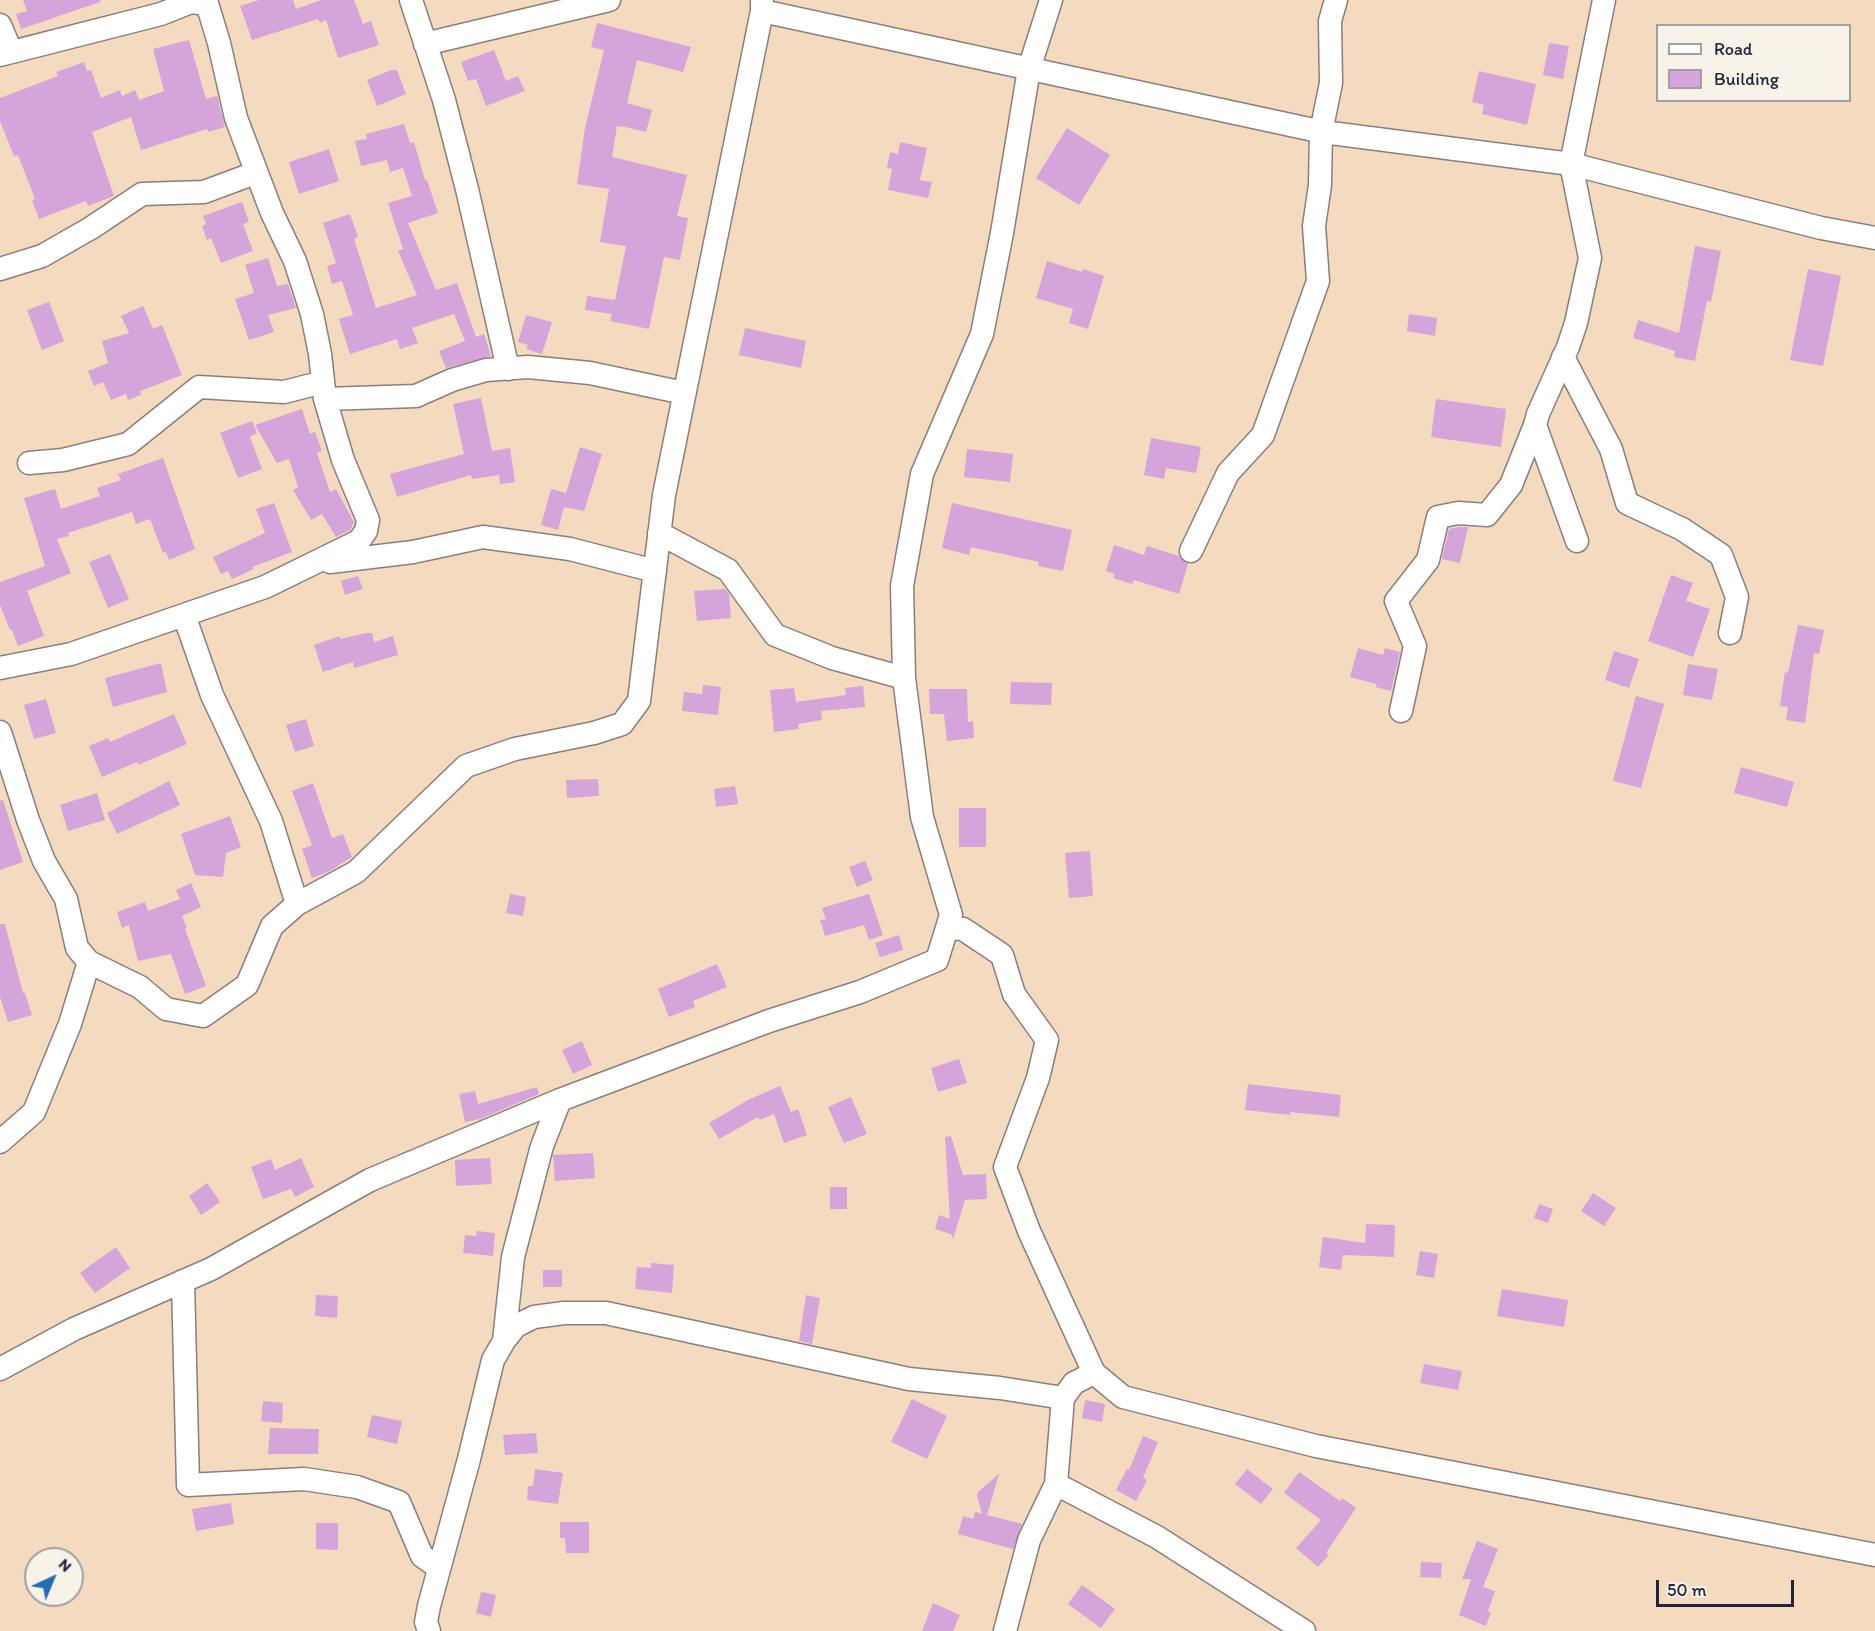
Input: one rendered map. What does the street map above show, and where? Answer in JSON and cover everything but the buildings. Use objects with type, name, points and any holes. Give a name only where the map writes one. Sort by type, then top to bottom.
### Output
[{"type":"street","points":[[411,0],[444,100],[508,369]]},
{"type":"street","points":[[425,44],[609,0]]},
{"type":"street","points":[[0,1370],[74,1329],[212,1269],[370,1180],[560,1100],[769,1021],[860,992],[938,960],[951,915],[922,817],[904,678],[902,586],[922,474],[982,334],[1002,233],[1029,69],[1051,0]]},
{"type":"street","points":[[1191,550],[1228,474],[1263,435],[1318,281],[1314,226],[1320,185],[1321,132],[1331,83],[1330,21],[1336,0]]},
{"type":"street","points":[[1401,711],[1415,646],[1396,601],[1428,560],[1438,517],[1458,513],[1487,515],[1511,485],[1576,323],[1590,258],[1571,164],[1604,0]]},
{"type":"street","points":[[0,25],[5,53],[161,14],[191,2],[206,2],[219,43],[236,118],[255,173],[295,261],[302,282],[312,314],[324,391],[343,460],[368,519],[366,531],[359,541],[265,587],[71,654],[0,668]]},
{"type":"street","points":[[0,732],[28,820],[44,861],[66,899],[77,948],[89,962],[140,987],[166,1009],[203,1016],[248,985],[272,926],[297,904],[356,872],[466,766],[515,749],[594,733],[622,724],[639,700],[664,495],[762,6],[1029,69],[1321,132],[1571,164],[1821,228],[1875,238]]},
{"type":"street","points":[[0,269],[42,255],[91,228],[142,194],[204,192],[255,173]]},
{"type":"street","points":[[1563,357],[1611,449],[1627,503],[1682,529],[1721,555],[1737,597],[1730,633]]},
{"type":"street","points":[[29,463],[63,460],[128,444],[200,387],[416,396],[452,380],[486,370],[528,367],[590,373],[684,393]]},
{"type":"street","points":[[1535,425],[1577,541]]},
{"type":"street","points":[[659,533],[728,570],[775,635],[832,658],[904,678]]},
{"type":"street","points":[[311,565],[413,552],[483,537],[570,549],[655,571]]},
{"type":"street","points":[[184,615],[212,694],[271,821],[297,904]]},
{"type":"street","points":[[947,928],[963,929],[1002,955],[1014,994],[1047,1040],[1038,1078],[1005,1167],[1029,1230],[1094,1372],[1123,1397],[1316,1446],[1875,1555]]},
{"type":"street","points":[[0,1142],[34,1112],[70,1024],[89,962]]},
{"type":"street","points":[[504,1341],[513,1257],[542,1146],[560,1100]]},
{"type":"street","points":[[183,1281],[188,1485],[304,1479],[357,1487],[399,1502],[422,1556],[440,1568]]},
{"type":"street","points":[[428,1630],[426,1622],[429,1606],[493,1360],[516,1326],[534,1317],[564,1313],[606,1313],[909,1379],[1000,1388],[1063,1398]]},
{"type":"street","points":[[1005,1631],[1029,1540],[1056,1484],[1063,1398],[1074,1383],[1094,1372]]},
{"type":"street","points":[[1056,1484],[1157,1537],[1304,1631]]}]
